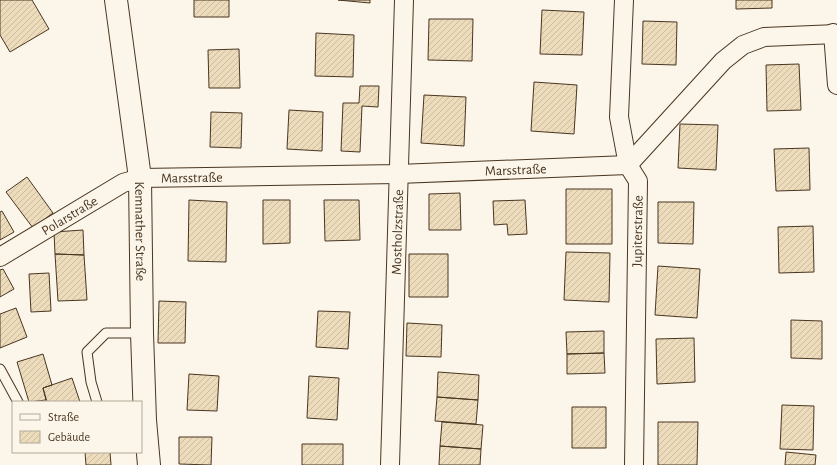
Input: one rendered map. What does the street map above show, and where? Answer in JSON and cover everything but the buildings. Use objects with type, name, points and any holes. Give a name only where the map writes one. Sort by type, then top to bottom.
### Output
[{"type":"main road","name":"Kemnather Straße","points":[[116,0],[140,178],[143,411],[149,465]]},
{"type":"street","name":"Mostholzstraße","points":[[390,465],[404,0]]},
{"type":"street","name":"Jupiterstraße","points":[[624,0],[619,117],[628,165],[638,181],[634,465]]},
{"type":"street","points":[[628,165],[723,61],[743,45],[764,37],[835,33],[837,85]]},
{"type":"street","name":"Marsstraße","points":[[140,178],[398,174],[628,165]]},
{"type":"street","name":"Polarstraße","points":[[0,257],[123,183],[140,178]]},
{"type":"lane","points":[[97,401],[91,382],[87,352],[106,333],[142,333]]},
{"type":"lane","points":[[0,369],[17,401]]}]
